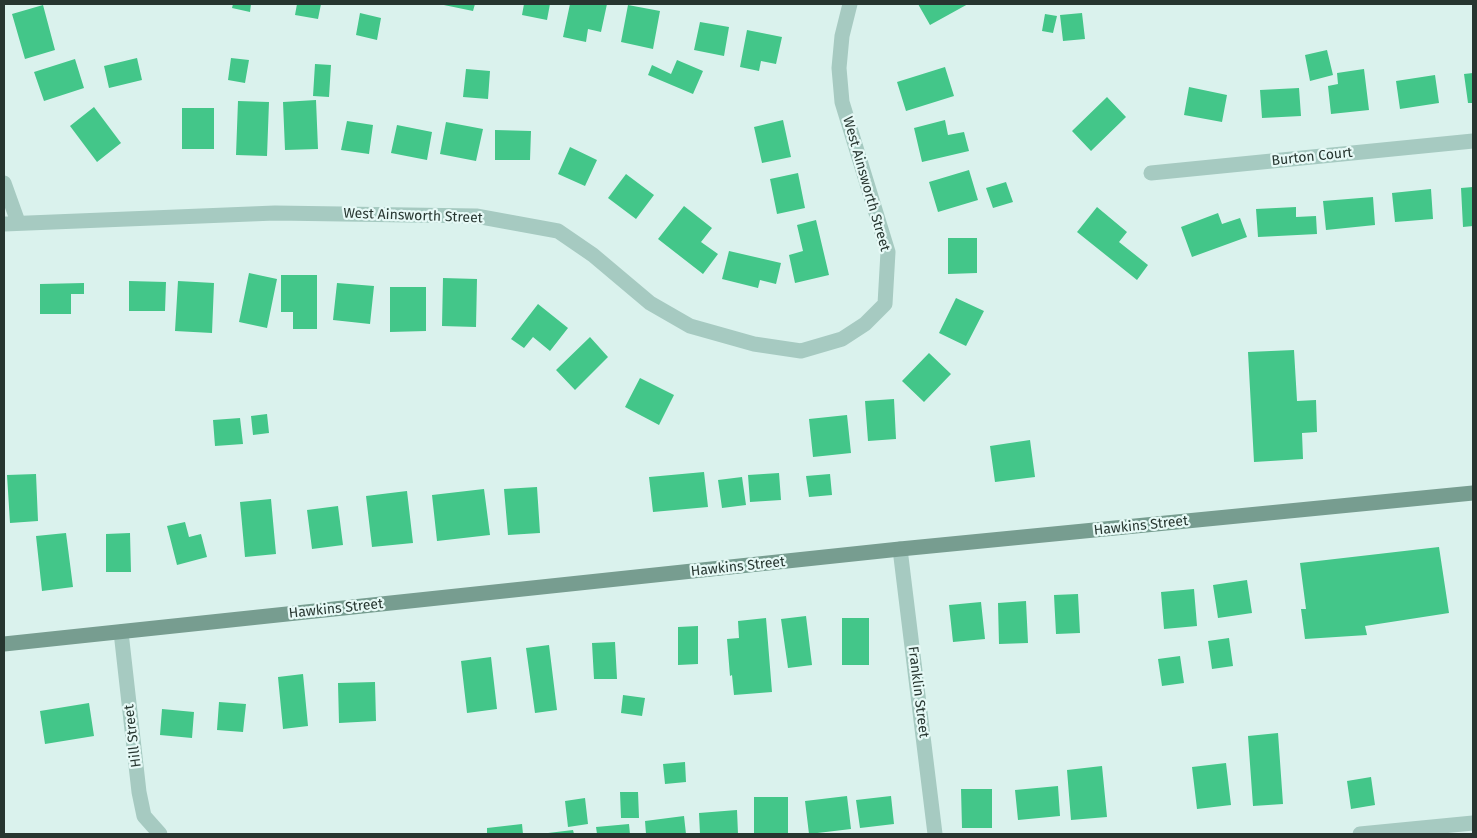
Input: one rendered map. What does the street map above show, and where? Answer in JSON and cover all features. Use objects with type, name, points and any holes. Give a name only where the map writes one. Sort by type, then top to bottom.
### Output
[{"type":"street","name":"West Ainsworth Street","points":[[11,223],[274,213],[476,216],[558,232],[593,255],[650,303],[690,326],[754,344],[801,351],[842,339],[865,324],[886,304],[888,252],[842,102],[839,68],[842,36],[850,4]]},
{"type":"street","name":"Burton Court","points":[[1151,173],[1473,141]]},
{"type":"street","points":[[4,183],[11,223]]},
{"type":"street","name":"Hawkins Street","points":[[4,644],[900,549],[1473,493]]},
{"type":"street","name":"Franklin Street","points":[[900,549],[935,834]]},
{"type":"street","name":"Hill Street","points":[[121,632],[144,816],[160,834]]},
{"type":"street","points":[[1360,834],[1473,823]]},
{"type":"building","points":[[233,4],[251,4],[250,12],[232,8]]},
{"type":"building","points":[[297,4],[321,4],[318,19],[295,15]]},
{"type":"building","points":[[439,4],[475,4],[473,11]]},
{"type":"building","points":[[524,4],[550,4],[547,20],[522,15]]},
{"type":"building","points":[[570,4],[607,4],[601,32],[588,29],[586,42],[563,37]]},
{"type":"building","points":[[918,4],[968,4],[930,25]]},
{"type":"building","points":[[43,5],[55,50],[25,59],[12,14]]},
{"type":"building","points":[[628,5],[660,11],[653,49],[621,42]]},
{"type":"building","points":[[360,13],[381,18],[377,40],[356,35]]},
{"type":"building","points":[[1082,13],[1085,39],[1063,41],[1060,15]]},
{"type":"building","points":[[1045,14],[1057,16],[1053,33],[1042,31]]},
{"type":"building","points":[[700,22],[729,27],[724,56],[694,50]]},
{"type":"building","points":[[747,30],[782,37],[776,64],[761,61],[759,71],[740,67]]},
{"type":"building","points":[[1327,50],[1333,75],[1310,81],[1305,55]]},
{"type":"building","points":[[137,58],[142,80],[109,88],[104,66]]},
{"type":"building","points":[[231,58],[249,60],[245,83],[228,80]]},
{"type":"building","points":[[75,59],[84,88],[44,101],[34,72]]},
{"type":"building","points":[[677,60],[703,71],[693,94],[648,75],[652,65],[671,74]]},
{"type":"building","points":[[315,64],[331,65],[329,97],[313,96]]},
{"type":"building","points":[[945,67],[954,96],[906,111],[897,82]]},
{"type":"building","points":[[466,69],[490,71],[488,99],[463,97]]},
{"type":"building","points":[[1364,69],[1369,110],[1331,114],[1328,86],[1338,84],[1337,73]]},
{"type":"building","points":[[1473,73],[1473,103],[1468,103],[1464,74]]},
{"type":"building","points":[[1435,75],[1439,103],[1400,109],[1396,81]]},
{"type":"building","points":[[1189,87],[1227,95],[1222,122],[1184,115]]},
{"type":"building","points":[[1299,88],[1301,116],[1262,118],[1260,90]]},
{"type":"building","points":[[1107,97],[1126,117],[1091,151],[1072,131]]},
{"type":"building","points":[[316,100],[318,149],[285,150],[283,102]]},
{"type":"building","points":[[238,101],[269,102],[267,156],[236,155]]},
{"type":"building","points":[[94,107],[121,143],[97,162],[70,126]]},
{"type":"building","points":[[182,108],[214,108],[214,149],[182,149]]},
{"type":"building","points":[[783,120],[791,157],[762,163],[754,127]]},
{"type":"building","points":[[945,120],[948,135],[964,132],[969,151],[922,162],[914,128]]},
{"type":"building","points":[[347,121],[373,125],[369,154],[341,150]]},
{"type":"building","points":[[446,122],[483,129],[476,161],[440,154]]},
{"type":"building","points":[[397,125],[432,132],[427,160],[391,153]]},
{"type":"building","points":[[495,130],[531,131],[530,160],[495,160]]},
{"type":"building","points":[[570,147],[597,160],[585,186],[558,174]]},
{"type":"building","points":[[969,170],[978,200],[938,212],[929,182]]},
{"type":"building","points":[[798,173],[805,208],[777,214],[770,179]]},
{"type":"building","points":[[626,174],[654,195],[636,219],[608,198]]},
{"type":"building","points":[[1006,182],[1013,202],[993,208],[986,188]]},
{"type":"building","points":[[1473,187],[1473,226],[1463,227],[1461,188]]},
{"type":"building","points":[[1431,189],[1433,219],[1395,222],[1392,193]]},
{"type":"building","points":[[1373,197],[1375,225],[1326,230],[1323,201]]},
{"type":"building","points":[[684,206],[712,228],[701,242],[718,254],[703,274],[658,239]]},
{"type":"building","points":[[1097,207],[1127,232],[1119,242],[1148,265],[1137,280],[1077,232]]},
{"type":"building","points":[[1296,207],[1296,217],[1316,216],[1317,234],[1258,237],[1256,209]]},
{"type":"building","points":[[1218,213],[1222,224],[1240,218],[1247,237],[1192,257],[1181,227]]},
{"type":"building","points":[[816,220],[829,275],[795,283],[789,255],[803,251],[797,225]]},
{"type":"building","points":[[948,238],[977,238],[977,273],[948,274]]},
{"type":"building","points":[[729,251],[781,263],[776,284],[760,280],[758,288],[722,279]]},
{"type":"building","points":[[249,273],[277,279],[267,328],[239,322]]},
{"type":"building","points":[[281,275],[317,275],[317,329],[293,329],[293,312],[281,312]]},
{"type":"building","points":[[443,278],[477,279],[476,327],[442,326]]},
{"type":"building","points":[[129,281],[166,282],[165,311],[129,311]]},
{"type":"building","points":[[178,281],[214,283],[212,333],[175,331]]},
{"type":"building","points":[[84,283],[84,294],[71,294],[71,314],[40,314],[40,284]]},
{"type":"building","points":[[337,283],[374,286],[370,324],[333,320]]},
{"type":"building","points":[[390,287],[426,287],[426,331],[390,332]]},
{"type":"building","points":[[956,298],[984,311],[966,346],[939,333]]},
{"type":"building","points":[[538,304],[568,328],[550,351],[533,337],[524,348],[511,339]]},
{"type":"building","points":[[590,337],[608,357],[575,390],[556,370]]},
{"type":"building","points":[[1294,350],[1297,401],[1316,400],[1317,432],[1302,433],[1303,459],[1254,462],[1248,352]]},
{"type":"building","points":[[929,353],[951,374],[924,402],[902,381]]},
{"type":"building","points":[[640,378],[674,395],[659,425],[625,407]]},
{"type":"building","points":[[894,399],[896,439],[868,441],[865,401]]},
{"type":"building","points":[[267,414],[269,433],[253,435],[251,416]]},
{"type":"building","points":[[847,415],[851,453],[813,457],[809,419]]},
{"type":"building","points":[[240,418],[243,444],[215,446],[213,420]]},
{"type":"building","points":[[1030,440],[1035,477],[995,482],[990,446]]},
{"type":"building","points":[[704,472],[708,507],[653,512],[649,477]]},
{"type":"building","points":[[779,473],[781,500],[750,502],[748,475]]},
{"type":"building","points":[[36,474],[38,521],[10,523],[7,475]]},
{"type":"building","points":[[830,474],[832,495],[809,497],[806,476]]},
{"type":"building","points":[[742,477],[746,505],[722,508],[718,480]]},
{"type":"building","points":[[537,487],[540,533],[508,535],[504,489]]},
{"type":"building","points":[[484,489],[490,535],[437,541],[432,495]]},
{"type":"building","points":[[407,491],[413,543],[372,547],[366,496]]},
{"type":"building","points":[[271,499],[276,554],[245,557],[240,502]]},
{"type":"building","points":[[338,506],[343,545],[312,549],[307,510]]},
{"type":"building","points":[[185,522],[189,537],[201,534],[207,557],[177,565],[167,526]]},
{"type":"building","points":[[66,533],[73,587],[42,591],[36,536]]},
{"type":"building","points":[[130,533],[131,572],[106,572],[106,534]]},
{"type":"building","points":[[1439,547],[1449,613],[1365,626],[1367,635],[1305,639],[1301,609],[1306,609],[1300,563]]},
{"type":"building","points":[[1247,580],[1252,613],[1218,618],[1213,585]]},
{"type":"building","points":[[1194,589],[1197,626],[1164,629],[1161,592]]},
{"type":"building","points":[[1078,594],[1080,633],[1056,634],[1054,595]]},
{"type":"building","points":[[1026,601],[1028,643],[999,644],[998,603]]},
{"type":"building","points":[[981,602],[985,639],[953,642],[949,605]]},
{"type":"building","points":[[806,616],[812,665],[788,668],[781,619]]},
{"type":"building","points":[[766,618],[772,692],[734,695],[732,675],[730,676],[727,639],[739,638],[738,621]]},
{"type":"building","points":[[842,618],[869,618],[869,665],[842,665]]},
{"type":"building","points":[[698,626],[698,664],[678,665],[678,627]]},
{"type":"building","points":[[1229,638],[1233,666],[1212,669],[1208,641]]},
{"type":"building","points":[[615,642],[617,679],[594,679],[592,643]]},
{"type":"building","points":[[549,645],[557,710],[535,713],[526,648]]},
{"type":"building","points":[[1180,656],[1184,683],[1162,686],[1158,659]]},
{"type":"building","points":[[491,657],[497,709],[467,713],[461,661]]},
{"type":"building","points":[[303,674],[308,726],[283,729],[278,677]]},
{"type":"building","points":[[375,682],[376,721],[339,723],[338,683]]},
{"type":"building","points":[[623,695],[645,698],[642,716],[621,713]]},
{"type":"building","points":[[219,702],[246,704],[243,732],[217,730]]},
{"type":"building","points":[[89,703],[94,736],[45,744],[40,711]]},
{"type":"building","points":[[162,709],[194,712],[192,738],[160,735]]},
{"type":"building","points":[[1278,733],[1283,804],[1253,806],[1248,736]]},
{"type":"building","points":[[685,762],[686,782],[665,784],[663,764]]},
{"type":"building","points":[[1226,763],[1231,805],[1197,809],[1192,767]]},
{"type":"building","points":[[1102,766],[1107,817],[1071,820],[1067,770]]},
{"type":"building","points":[[1371,777],[1375,805],[1351,809],[1347,781]]},
{"type":"building","points":[[1058,786],[1060,816],[1018,820],[1015,790]]},
{"type":"building","points":[[961,789],[992,789],[992,828],[962,828]]},
{"type":"building","points":[[620,792],[638,792],[639,818],[621,818]]},
{"type":"building","points":[[847,796],[851,829],[809,834],[805,801]]},
{"type":"building","points":[[891,796],[894,824],[860,828],[856,800]]},
{"type":"building","points":[[754,797],[788,797],[788,834],[754,834]]},
{"type":"building","points":[[585,798],[588,824],[568,827],[565,801]]},
{"type":"building","points":[[737,810],[738,834],[700,834],[699,813]]},
{"type":"building","points":[[684,816],[686,834],[646,834],[645,821]]},
{"type":"building","points":[[522,824],[523,834],[487,834],[487,828]]},
{"type":"building","points":[[629,824],[630,834],[597,834],[596,827]]},
{"type":"building","points":[[573,830],[574,834],[548,834],[548,833]]}]
